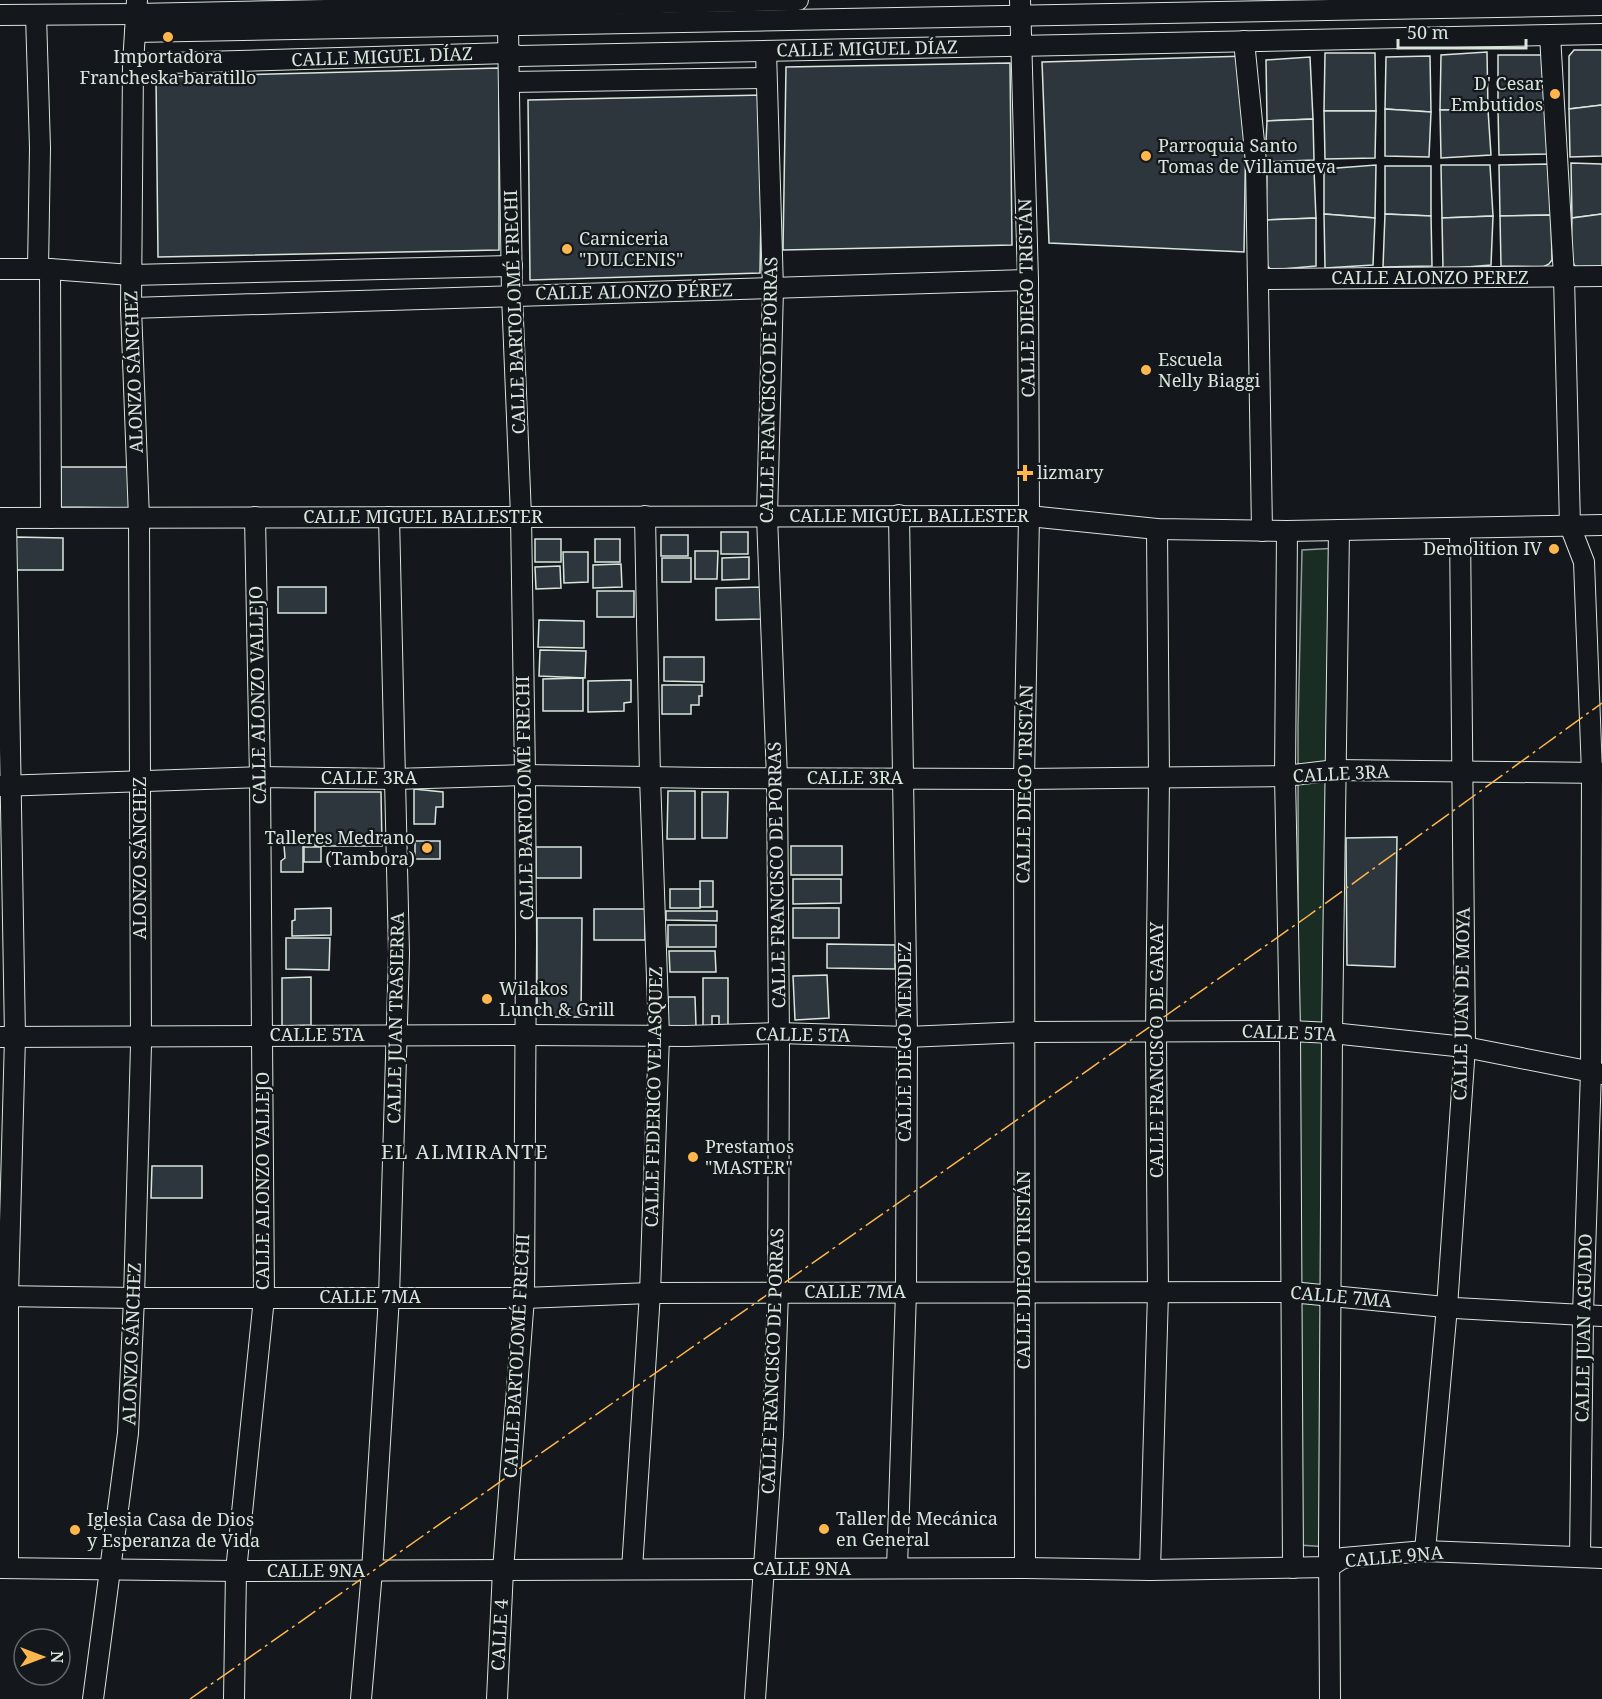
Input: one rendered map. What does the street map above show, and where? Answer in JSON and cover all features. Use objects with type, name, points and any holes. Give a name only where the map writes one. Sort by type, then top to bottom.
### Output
[{"type":"street","name":"CALLE MIGUEL DÍAZ","points":[[0,15],[136,15],[798,0]]},
{"type":"street","name":"CALLE MIGUEL DÍAZ","points":[[136,15],[508,26],[1020,8],[1602,5]]},
{"type":"street","name":"CALLE DIEGO TRISTÁN","points":[[1020,8],[1028,280],[1029,516],[1024,779],[1025,1568]]},
{"type":"street","points":[[36,15],[51,518]]},
{"type":"street","name":"ALONZO SÁNCHEZ","points":[[93,1699],[128,1433],[141,1036],[139,518],[131,308],[133,64],[136,15]]},
{"type":"street","name":"CALLE BARTOLOMÉ FRECHI","points":[[503,1570],[524,1298],[526,1035],[521,516],[512,295],[508,26]]},
{"type":"street","name":"CALLE MIGUEL DÍAZ","points":[[133,64],[509,53],[519,56],[1602,34]]},
{"type":"street","name":"CALLE JUAN AGUADO","points":[[1550,35],[1564,277],[1570,526],[1584,562],[1597,773],[1592,1315],[1580,1557]]},
{"type":"street","points":[[1244,41],[1256,162],[1262,531]]},
{"type":"street","name":"CALLE FRANCISCO DE PORRAS","points":[[755,1699],[773,1435],[778,1292],[777,778],[767,516],[772,289],[766,51]]},
{"type":"street","points":[[510,81],[766,78]]},
{"type":"street","points":[[0,269],[44,269],[131,275],[512,266]]},
{"type":"street","name":"CALLE ALONZO PEREZ","points":[[1258,279],[1602,276]]},
{"type":"street","name":"CALLE ALONZO PÉREZ","points":[[131,308],[1028,280]]},
{"type":"street","name":"CALLE DIEGO MENDEZ","points":[[897,1568],[906,1292],[907,1037],[899,515]]},
{"type":"street","name":"CALLE FEDERICO VELASQUEZ","points":[[632,1569],[650,1293],[659,1036],[650,777],[645,516]]},
{"type":"street","name":"CALLE MIGUEL BALLESTER","points":[[3,518],[1029,516],[1157,529],[1262,531],[1602,525]]},
{"type":"street","name":"CALLE ALONZO VALLEJO","points":[[234,1699],[236,1571],[264,1298],[260,777],[255,517]]},
{"type":"street","name":"CALLE JUAN TRASIERRA","points":[[361,1699],[372,1570],[389,1297],[399,954],[389,517]]},
{"type":"street","points":[[3,518],[7,1037],[4,1568]]},
{"type":"street","name":"CALLE JUAN DE MOYA","points":[[1425,1551],[1447,1307],[1465,1047],[1460,528]]},
{"type":"street","name":"CALLE FRANCISCO DE GARAY","points":[[1150,1570],[1158,1293],[1157,529]]},
{"type":"street","points":[[1330,1699],[1332,1033],[1339,530]]},
{"type":"street","points":[[1287,531],[1284,776],[1290,1031],[1293,1568]]},
{"type":"street","name":"CALLE 3RA","points":[[5,785],[260,777],[395,778],[525,775],[1024,779],[1284,776],[1336,770],[1597,773]]},
{"type":"street","name":"CALLE 5TA","points":[[7,1037],[659,1036],[779,1033],[907,1037],[1024,1032],[1290,1031],[1332,1033],[1465,1047],[1596,1072]]},
{"type":"street","name":"CALLE 7MA","points":[[4,1296],[524,1298],[650,1293],[1291,1292],[1447,1307],[1592,1315]]},
{"type":"street","name":"CALLE 9NA","points":[[4,1568],[236,1571],[897,1568],[1150,1570],[1329,1567],[1343,1558],[1425,1551],[1602,1557]]},
{"type":"street","name":"CALLE 4","points":[[497,1699],[503,1570]]},
{"type":"green space","points":[[1338,548],[1329,1547],[1299,1545],[1298,726],[1302,550]]},
{"type":"building","points":[[1574,50],[1602,50],[1602,105],[1569,109],[1569,56]]},
{"type":"building","points":[[1487,52],[1488,110],[1440,110],[1441,55]]},
{"type":"building","points":[[1325,53],[1375,53],[1376,111],[1324,111]]},
{"type":"building","points":[[1498,55],[1549,55],[1550,108],[1498,109]]},
{"type":"building","points":[[1247,56],[1244,252],[1049,243],[1042,62]]},
{"type":"building","points":[[1430,56],[1431,112],[1385,109],[1386,57]]},
{"type":"building","points":[[1310,57],[1313,119],[1267,121],[1266,60]]},
{"type":"building","points":[[1010,63],[1012,245],[783,250],[786,67]]},
{"type":"building","points":[[499,68],[499,250],[158,257],[156,77]]},
{"type":"building","points":[[763,95],[760,273],[530,280],[528,100]]},
{"type":"building","points":[[1602,105],[1602,156],[1570,157],[1569,109]]},
{"type":"building","points":[[1550,108],[1549,154],[1499,155],[1498,109]]},
{"type":"building","points":[[1385,109],[1431,112],[1429,157],[1385,156]]},
{"type":"building","points":[[1440,110],[1488,110],[1491,155],[1441,158]]},
{"type":"building","points":[[1324,111],[1376,111],[1375,158],[1325,159]]},
{"type":"building","points":[[1313,119],[1314,160],[1265,162],[1267,121]]},
{"type":"building","points":[[1571,163],[1602,164],[1602,214],[1572,218]]},
{"type":"building","points":[[1549,164],[1551,215],[1500,216],[1499,165]]},
{"type":"building","points":[[1376,165],[1375,218],[1324,214],[1324,169]]},
{"type":"building","points":[[1441,165],[1490,165],[1493,216],[1442,218]]},
{"type":"building","points":[[1385,166],[1431,166],[1431,216],[1385,214]]},
{"type":"building","points":[[1267,170],[1314,170],[1316,218],[1266,220]]},
{"type":"building","points":[[1324,214],[1375,218],[1373,265],[1325,268]]},
{"type":"building","points":[[1385,214],[1431,216],[1432,266],[1383,267]]},
{"type":"building","points":[[1602,214],[1602,266],[1581,268],[1575,266],[1571,259],[1572,218]]},
{"type":"building","points":[[1551,215],[1552,260],[1549,264],[1543,267],[1501,266],[1500,216]]},
{"type":"building","points":[[1493,216],[1491,265],[1443,269],[1442,218]]},
{"type":"building","points":[[1316,218],[1316,266],[1271,270],[1266,264],[1266,220]]},
{"type":"building","points":[[61,467],[133,467],[132,508],[61,507]]},
{"type":"building","points":[[721,532],[748,532],[748,554],[721,554]]},
{"type":"building","points":[[661,535],[688,535],[688,556],[661,556]]},
{"type":"building","points":[[16,537],[63,538],[63,570],[16,570]]},
{"type":"building","points":[[535,539],[561,539],[561,562],[535,562]]},
{"type":"building","points":[[595,539],[620,539],[620,562],[595,562]]},
{"type":"building","points":[[695,551],[718,551],[717,579],[695,579]]},
{"type":"building","points":[[563,552],[588,552],[588,582],[564,583]]},
{"type":"building","points":[[749,557],[749,579],[722,580],[722,558]]},
{"type":"building","points":[[662,558],[691,558],[691,582],[662,582]]},
{"type":"building","points":[[621,564],[622,587],[593,588],[593,565]]},
{"type":"building","points":[[560,566],[561,588],[536,589],[535,567]]},
{"type":"building","points":[[278,587],[326,587],[326,613],[278,613]]},
{"type":"building","points":[[763,587],[764,619],[716,620],[716,588]]},
{"type":"building","points":[[597,591],[634,591],[634,617],[597,617]]},
{"type":"building","points":[[539,620],[584,621],[584,648],[538,647]]},
{"type":"building","points":[[540,650],[586,651],[585,678],[539,676]]},
{"type":"building","points":[[664,657],[704,657],[704,682],[664,681]]},
{"type":"building","points":[[583,678],[583,711],[543,711],[543,679]]},
{"type":"building","points":[[631,680],[631,702],[624,703],[624,711],[588,712],[588,681]]},
{"type":"building","points":[[662,685],[702,685],[699,705],[691,705],[691,714],[662,714]]},
{"type":"building","points":[[414,789],[443,792],[443,807],[436,807],[435,824],[414,824]]},
{"type":"building","points":[[668,791],[695,791],[695,839],[667,839]]},
{"type":"building","points":[[315,792],[381,792],[382,846],[315,846]]},
{"type":"building","points":[[702,792],[728,792],[727,838],[702,838]]},
{"type":"building","points":[[1397,837],[1395,967],[1347,965],[1346,838]]},
{"type":"building","points":[[415,841],[440,841],[440,859],[415,859]]},
{"type":"building","points":[[303,843],[303,872],[281,872],[281,861],[285,858],[284,845]]},
{"type":"building","points":[[791,846],[842,846],[842,875],[791,875]]},
{"type":"building","points":[[304,847],[321,847],[321,862],[304,862]]},
{"type":"building","points":[[536,847],[581,847],[581,878],[536,878]]},
{"type":"building","points":[[793,879],[841,879],[841,903],[793,904]]},
{"type":"building","points":[[700,881],[713,881],[713,907],[700,907]]},
{"type":"building","points":[[670,889],[700,889],[700,908],[670,908]]},
{"type":"building","points":[[331,908],[331,935],[292,936],[295,909]]},
{"type":"building","points":[[793,908],[839,908],[839,938],[793,938]]},
{"type":"building","points":[[594,909],[645,909],[645,940],[594,940]]},
{"type":"building","points":[[666,911],[717,911],[717,921],[666,920]]},
{"type":"building","points":[[537,918],[582,918],[581,1017],[537,1017]]},
{"type":"building","points":[[668,925],[716,925],[716,947],[668,947]]},
{"type":"building","points":[[286,938],[330,938],[329,970],[286,969]]},
{"type":"building","points":[[827,944],[895,945],[895,969],[827,968]]},
{"type":"building","points":[[669,951],[715,951],[716,972],[670,972]]},
{"type":"building","points":[[827,975],[829,1018],[795,1020],[793,976]]},
{"type":"building","points":[[311,977],[311,1025],[282,1026],[282,978]]},
{"type":"building","points":[[703,978],[728,978],[728,1026],[719,1026],[719,1016],[712,1016],[712,1026],[703,1026]]},
{"type":"building","points":[[668,997],[695,997],[696,1026],[668,1026]]},
{"type":"building","points":[[152,1166],[202,1166],[202,1198],[151,1198]]},
{"type":"power","points":[[190,1699],[1308,916],[1602,703]]},
{"type":"place","name":"Importadora Francheska baratillo","points":[[168,37]]},
{"type":"place","name":"D' Cesar Embutidos","points":[[1555,94]]},
{"type":"place","name":"Parroquia Santo Tomas de Villanueva","points":[[1146,156]]},
{"type":"place","name":"Carniceria \"DULCENIS\"","points":[[567,249]]},
{"type":"place","name":"Escuela Nelly Biaggi","points":[[1146,370]]},
{"type":"place","name":"lizmary","points":[[1025,473]]},
{"type":"place","name":"Demolition IV","points":[[1554,549]]},
{"type":"place","name":"Talleres Medrano (Tambora)","points":[[427,848]]},
{"type":"place","name":"Wilakos Lunch & Grill","points":[[487,999]]},
{"type":"place","name":"Prestamos \"MASTER\"","points":[[693,1157]]},
{"type":"place","name":"Taller de Mecánica en General","points":[[824,1529]]},
{"type":"place","name":"Iglesia Casa de Dios y Esperanza de Vida","points":[[75,1530]]},
{"type":"district","name":"EL ALMIRANTE","points":[[465,1152]]}]
